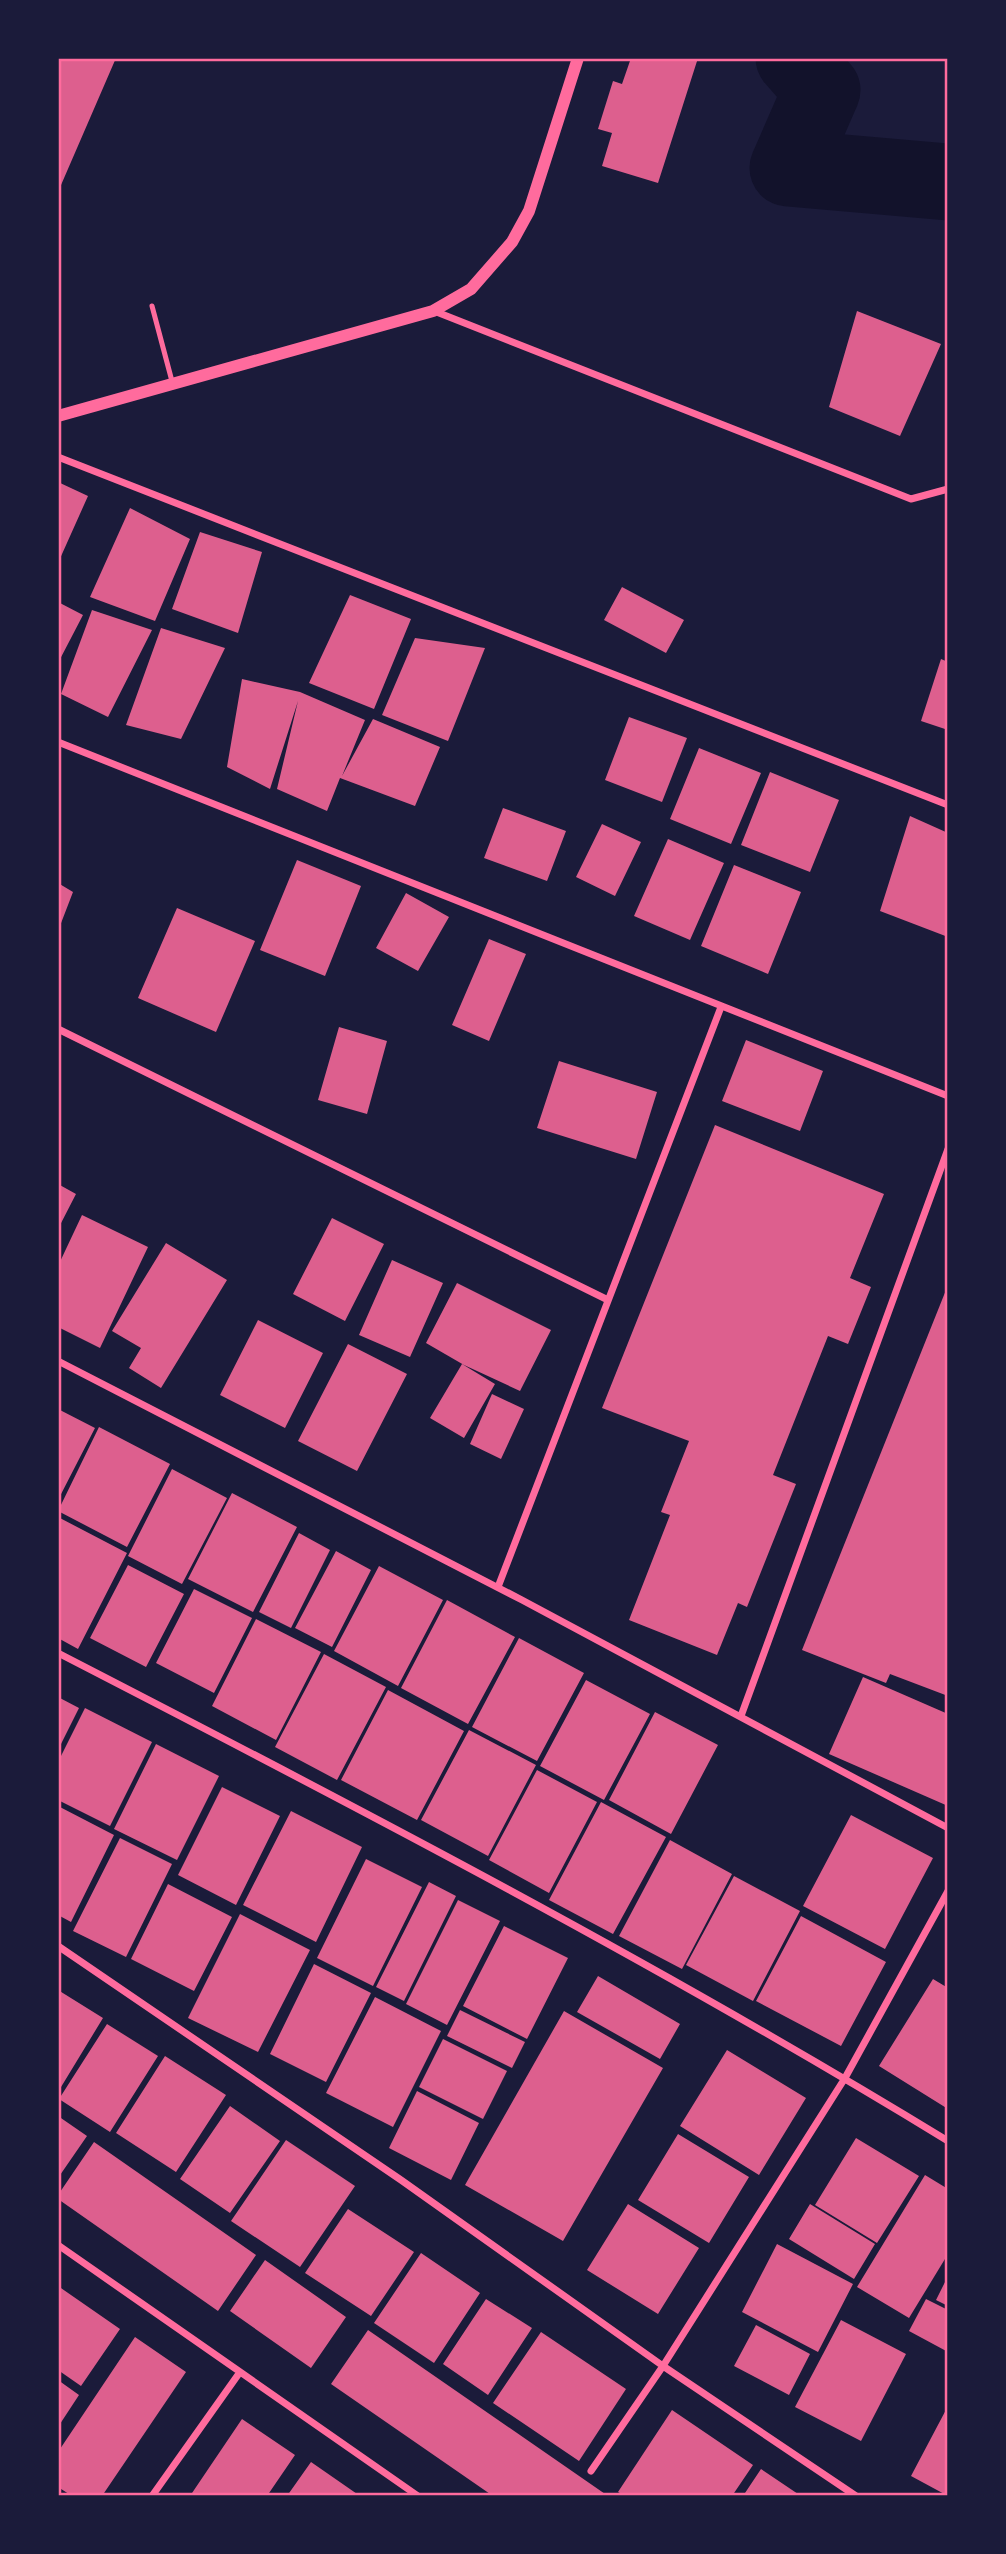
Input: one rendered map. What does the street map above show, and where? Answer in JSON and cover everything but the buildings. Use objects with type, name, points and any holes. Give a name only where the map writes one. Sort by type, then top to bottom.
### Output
[{"type":"street","points":[[58,416],[433,310],[471,289],[512,242],[528,211],[578,58]]},
{"type":"street","points":[[433,310],[911,499],[948,489]]},
{"type":"street","points":[[58,457],[948,805]]},
{"type":"street","points":[[58,741],[948,1096]]},
{"type":"street","points":[[498,1587],[722,1007]]},
{"type":"street","points":[[58,1029],[608,1300]]},
{"type":"street","points":[[741,1716],[948,1149]]},
{"type":"street","points":[[58,1361],[498,1587],[948,1828]]},
{"type":"street","points":[[58,1654],[526,1898],[845,2078],[948,2141]]},
{"type":"street","points":[[591,2471],[663,2365],[845,2078],[948,1891]]},
{"type":"street","points":[[58,1946],[856,2496]]},
{"type":"street","points":[[58,2245],[413,2495]]},
{"type":"street","points":[[152,2496],[240,2372]]},
{"type":"lane","points":[[152,306],[173,384]]},
{"type":"waterway","points":[[794,58],[822,90],[788,168],[948,182]]}]
